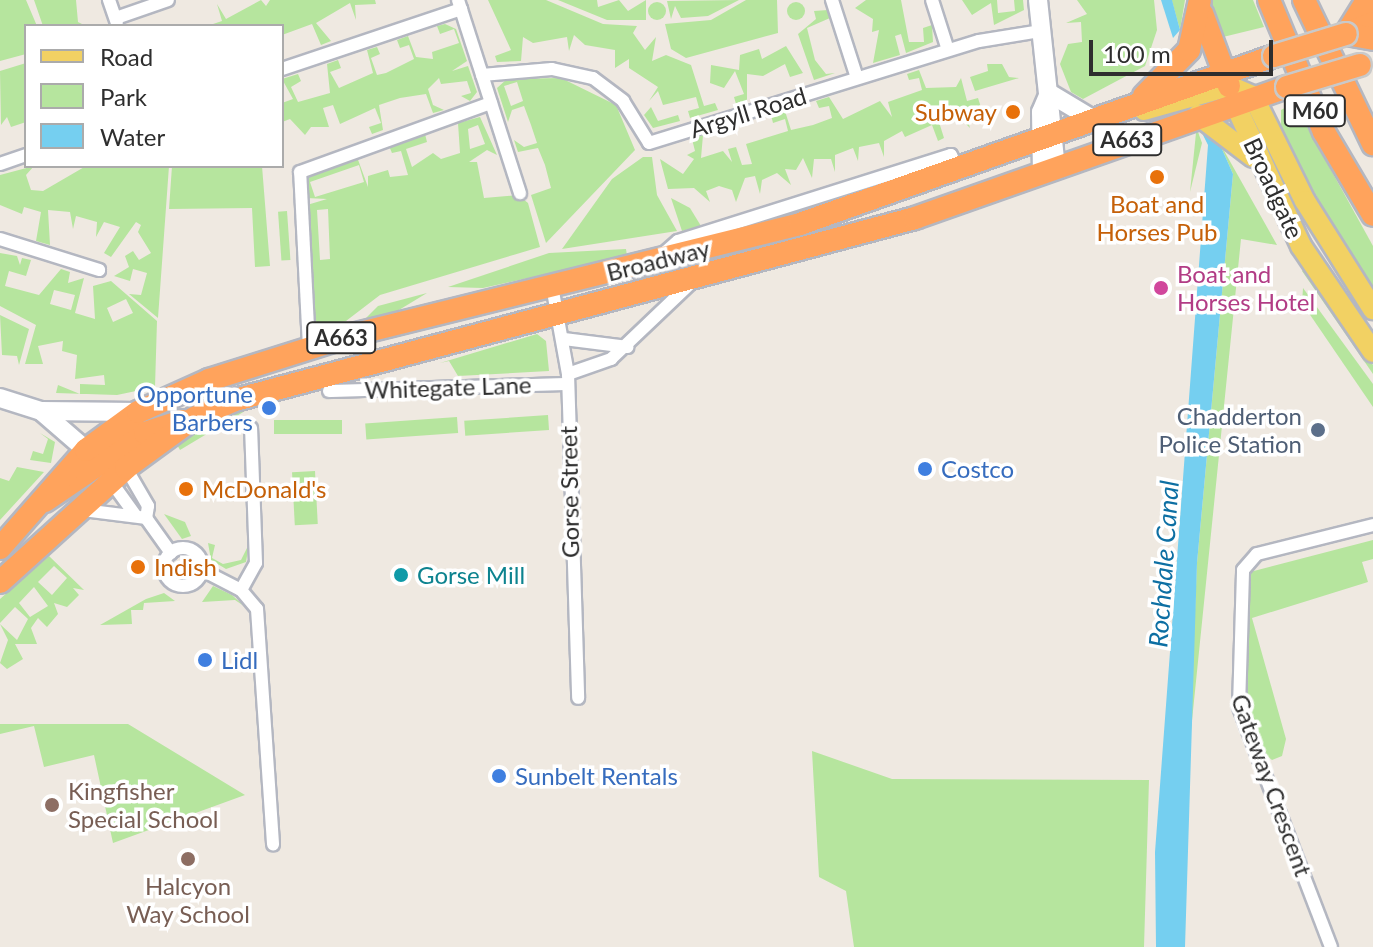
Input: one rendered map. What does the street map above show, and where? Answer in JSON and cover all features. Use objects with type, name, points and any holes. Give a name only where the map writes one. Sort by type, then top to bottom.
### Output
[{"type":"highway","name":"M60","points":[[1269,0],[1324,132],[1373,215]]},
{"type":"highway","name":"M60","points":[[1304,0],[1373,144]]},
{"type":"highway","points":[[1200,4],[1202,38],[1235,89]]},
{"type":"highway","name":"Broadway","points":[[0,548],[36,505],[155,427],[194,418],[274,386],[695,279],[1049,171],[1198,115],[1274,56],[1346,34],[1370,11]]},
{"type":"highway","points":[[1346,34],[1373,39]]},
{"type":"highway","points":[[1128,110],[1177,69],[1202,38]]},
{"type":"highway","name":"Broadway","points":[[0,582],[73,514],[138,412],[309,347],[654,262],[954,163],[1049,138],[1128,110],[1235,89],[1287,87],[1367,63]]},
{"type":"main road","name":"Broadgate","points":[[1235,89],[1256,160],[1301,246],[1373,352]]},
{"type":"main road","name":"Broadgate","points":[[1235,89],[1373,309]]},
{"type":"main road","points":[[1198,115],[1230,133],[1256,160]]},
{"type":"street","points":[[109,0],[117,22],[168,0]]},
{"type":"street","points":[[832,0],[857,78]]},
{"type":"street","points":[[932,0],[948,50]]},
{"type":"street","points":[[1038,0],[1049,93],[1049,171]]},
{"type":"street","points":[[284,68],[459,4],[520,193]]},
{"type":"street","name":"Argyll Road","points":[[482,75],[552,69],[593,78],[628,107],[649,143],[948,50],[1041,31]]},
{"type":"street","points":[[1049,93],[1094,120]]},
{"type":"street","points":[[309,347],[300,173],[491,103]]},
{"type":"street","points":[[0,164],[24,156]]},
{"type":"street","points":[[0,239],[99,270]]},
{"type":"street","name":"Whitegate Lane","points":[[329,391],[568,379],[598,367],[627,347],[695,279]]},
{"type":"street","name":"Gorse Street","points":[[552,286],[564,339],[568,379],[578,698]]},
{"type":"street","points":[[564,339],[627,347]]},
{"type":"street","points":[[0,398],[41,411],[106,458],[148,506],[141,517]]},
{"type":"street","points":[[72,409],[141,517],[171,553]]},
{"type":"street","points":[[41,411],[138,412]]},
{"type":"street","points":[[241,590],[256,563],[251,428]]},
{"type":"street","points":[[73,514],[107,509],[141,517]]},
{"type":"street","name":"Gateway Crescent","points":[[1331,947],[1239,707],[1243,570],[1257,554],[1373,525]]},
{"type":"street","points":[[171,553],[193,551],[202,570],[241,590],[260,625],[273,844]]},
{"type":"street","points":[[171,553],[164,570],[172,583],[191,584],[202,570]]},
{"type":"green space","points":[[0,0],[26,0],[36,24],[24,24],[24,55],[0,61]]},
{"type":"green space","points":[[34,0],[76,0],[78,22],[82,24],[42,24]]},
{"type":"green space","points":[[261,0],[266,6],[270,0],[375,0],[376,4],[355,5],[356,20],[350,3],[316,23],[331,41],[321,45],[312,24],[284,34],[284,24],[213,24],[222,21],[217,4],[226,19]]},
{"type":"green space","points":[[488,0],[546,0],[603,24],[637,26],[633,33],[645,50],[656,37],[652,61],[666,55],[691,65],[704,106],[715,103],[718,110],[690,118],[688,111],[699,108],[696,97],[663,105],[658,91],[649,101],[658,87],[629,68],[629,59],[615,68],[615,50],[585,45],[574,35],[569,51],[567,37],[533,43],[523,37],[521,61],[497,62],[495,56],[511,50]]},
{"type":"green space","points":[[558,0],[597,0],[598,7],[619,0],[628,11],[646,0],[646,20],[607,20]]},
{"type":"green space","points":[[739,0],[708,16],[681,18],[675,6],[671,19],[667,1]]},
{"type":"green space","points":[[746,0],[777,0],[778,33],[686,58],[671,49],[665,24],[711,20]]},
{"type":"green space","points":[[866,0],[901,0],[909,42],[924,42],[923,28],[932,25],[933,42],[906,53],[901,34],[895,36],[900,55],[873,63],[879,30],[872,32],[873,19],[855,8]]},
{"type":"green space","points":[[962,0],[997,0],[998,13],[1015,11],[1014,0],[1023,0],[1024,10],[994,25],[991,3],[972,15]]},
{"type":"green space","points":[[1077,0],[1154,0],[1157,30],[1145,66],[1083,99],[1071,92],[1060,64],[1068,44],[1082,42],[1081,22],[1066,23],[1087,14]]},
{"type":"green space","points":[[1185,0],[1180,30],[1172,1]]},
{"type":"green space","points":[[1210,0],[1253,0],[1264,27],[1223,37]]},
{"type":"green space","points":[[657,2],[666,11],[657,20],[648,11]]},
{"type":"green space","points":[[792,2],[800,2],[805,11],[803,18],[792,20],[787,15],[787,7]]},
{"type":"green space","points":[[828,10],[830,18],[807,28],[815,60],[826,74],[835,73],[814,80],[798,34],[816,19],[814,11]]},
{"type":"green space","points":[[445,24],[456,29],[467,61],[452,71],[468,66],[477,92],[470,101],[461,96],[471,93],[467,81],[441,84],[439,78],[428,89],[433,105],[444,110],[433,113],[426,94],[379,105],[383,130],[372,134],[369,127],[381,123],[375,108],[340,124],[333,105],[323,108],[329,127],[311,127],[305,135],[290,119],[284,121],[284,102],[293,99],[284,78],[298,74],[301,81],[291,87],[298,102],[330,93],[327,64],[338,60],[341,68],[330,72],[339,88],[373,73],[367,50],[377,47],[380,54],[371,58],[377,75],[386,73],[414,59],[409,45],[400,48],[397,40],[408,36],[416,57],[433,59],[432,52],[459,43],[454,29],[440,34],[437,26]]},
{"type":"green space","points":[[786,46],[803,73],[790,77],[785,64],[763,76],[747,74],[747,101],[736,104],[734,97],[744,94],[735,71],[724,88],[710,83],[711,65],[739,70],[740,55],[759,49],[762,59]]},
{"type":"green space","points":[[24,64],[24,123],[11,127],[7,117],[1,125],[0,71]]},
{"type":"green space","points":[[987,64],[1002,64],[1009,77],[1019,78],[975,91],[970,77],[988,71]]},
{"type":"green space","points":[[919,70],[926,88],[956,87],[961,78],[967,101],[978,98],[986,123],[979,107],[965,111],[970,128],[958,116],[939,122],[944,138],[938,141],[932,125],[905,137],[902,131],[884,141],[884,157],[879,143],[859,147],[858,161],[853,148],[835,155],[835,172],[831,159],[814,159],[812,178],[803,158],[796,170],[785,169],[791,185],[777,173],[762,180],[760,194],[755,176],[745,178],[736,202],[732,190],[719,186],[706,191],[710,202],[694,188],[668,189],[660,159],[683,174],[694,159],[687,155],[695,151],[692,139],[703,135],[701,158],[723,151],[732,162],[728,149],[736,147],[742,165],[752,164],[746,144],[788,131],[785,119],[773,123],[771,115],[785,111],[791,130],[813,125],[832,118],[829,106],[819,108],[816,101],[829,97],[843,119],[880,101],[892,117],[888,102],[922,90],[919,78],[909,80],[907,74]]},
{"type":"green space","points":[[561,78],[616,105],[635,150],[546,243],[531,195],[551,188],[538,148],[518,152],[514,140],[524,147],[537,143],[524,106],[512,110],[508,122],[497,88],[507,79]],"holes":[[[517,82],[523,101],[511,106],[504,86]]]},
{"type":"green space","points":[[1294,103],[1373,246],[1373,295],[1281,134],[1281,110]]},
{"type":"green space","points":[[651,107],[658,121],[678,115],[680,121],[653,128],[644,115]]},
{"type":"green space","points":[[480,117],[497,155],[487,150],[469,162],[477,162],[484,198],[518,195],[528,203],[540,247],[380,295],[346,321],[319,325],[312,316],[307,205],[327,199],[306,198],[309,176],[357,157],[368,187],[368,176],[388,170],[390,177],[408,175],[401,151],[392,153],[389,146],[425,134],[427,142],[406,149],[412,167],[433,153],[441,159],[460,153],[458,123]],"holes":[[[478,125],[485,144],[470,149],[468,129]],[[359,165],[364,182],[315,197],[310,182]],[[328,209],[330,259],[320,260],[317,210]]]},
{"type":"green space","points":[[1196,133],[1202,143],[1190,192]]},
{"type":"green space","points":[[1218,140],[1277,245],[1241,239],[1189,750],[1197,563],[1233,174]]},
{"type":"green space","points":[[643,157],[652,157],[657,195],[677,231],[562,249],[612,179]]},
{"type":"green space","points":[[32,168],[26,175],[31,190],[43,191],[83,168],[169,168],[158,318],[129,294],[141,295],[147,273],[133,269],[130,281],[114,276],[129,267],[125,256],[133,251],[139,260],[151,253],[138,232],[141,225],[136,222],[111,257],[104,253],[120,227],[104,222],[96,237],[97,222],[76,216],[73,229],[70,212],[48,210],[50,245],[36,241],[41,212],[24,207],[22,214],[0,205],[0,175]]},
{"type":"green space","points":[[172,168],[262,168],[270,266],[255,267],[252,208],[169,209]]},
{"type":"green space","points":[[671,198],[690,208],[701,226],[682,231]]},
{"type":"green space","points":[[287,211],[290,260],[281,261],[278,212]]},
{"type":"green space","points":[[626,249],[627,256],[483,288],[448,287],[549,253]]},
{"type":"green space","points":[[0,253],[17,256],[20,265],[22,258],[31,260],[26,276],[9,271],[5,286],[39,295],[61,269],[70,272],[68,283],[84,278],[75,313],[95,319],[93,286],[111,281],[157,321],[155,387],[117,395],[80,394],[80,384],[105,385],[104,375],[75,379],[77,355],[62,351],[63,341],[38,346],[43,364],[25,364],[36,325],[0,306]],"holes":[[[54,290],[75,295],[71,310],[50,304]],[[126,299],[133,313],[113,322],[107,308]]]},
{"type":"green space","points":[[1306,269],[1373,365],[1373,374],[1302,271]]},
{"type":"green space","points":[[1303,288],[1373,384],[1373,407],[1302,303]]},
{"type":"green space","points":[[427,293],[394,313],[364,320],[378,306]]},
{"type":"green space","points":[[0,315],[29,329],[19,365],[17,356],[2,355]]},
{"type":"green space","points":[[537,334],[546,341],[549,371],[458,376],[449,361],[440,363]]},
{"type":"green space","points":[[58,385],[79,394],[56,393]]},
{"type":"green space","points":[[255,405],[180,450],[176,443],[220,419]]},
{"type":"green space","points":[[548,415],[549,430],[465,436],[464,421]]},
{"type":"green space","points":[[457,417],[458,433],[366,439],[365,423]]},
{"type":"green space","points":[[274,420],[342,420],[342,434],[274,434]]},
{"type":"green space","points":[[40,433],[55,442],[51,463],[30,460],[33,451],[43,454],[48,439]]},
{"type":"green space","points":[[17,467],[44,472],[0,520],[0,478],[9,481]]},
{"type":"green space","points":[[315,471],[318,524],[295,525],[292,472]]},
{"type":"green space","points":[[164,514],[185,522],[191,536],[182,539]]},
{"type":"green space","points":[[1373,540],[1373,559],[1362,562],[1368,582],[1252,618],[1286,739],[1282,756],[1272,760],[1260,750],[1244,694],[1250,572]]},
{"type":"green space","points":[[208,543],[215,545],[212,558],[223,564],[241,560],[249,544],[246,562],[226,569],[211,560]]},
{"type":"green space","points":[[49,556],[84,590],[73,588],[79,595],[67,607],[54,603],[58,614],[47,627],[38,618],[31,628],[37,644],[15,644],[23,659],[7,669],[0,663],[8,640],[0,624],[17,640],[28,619],[15,607],[0,623],[0,599]],"holes":[[[54,566],[67,578],[52,595],[38,582]],[[34,587],[48,606],[30,617],[19,603]]]},
{"type":"green space","points":[[213,586],[232,595],[244,606],[235,600],[202,602]]},
{"type":"green space","points":[[164,593],[175,601],[144,603],[143,610],[131,610],[132,624],[100,625],[146,599]]},
{"type":"green space","points":[[0,724],[128,724],[245,795],[113,843],[94,755],[44,767],[34,726],[0,734]]},
{"type":"green space","points":[[812,751],[892,779],[1149,780],[1144,947],[854,947],[846,891],[819,877]]},
{"type":"water","points":[[1161,0],[1172,0],[1180,30],[1173,38]]},
{"type":"water","points":[[1202,133],[1218,140],[1233,174],[1197,563],[1185,947],[1156,947],[1155,852],[1208,145]]},
{"type":"place","name":"Subway","points":[[1013,112]]},
{"type":"place","name":"Boat and Horses Pub","points":[[1157,177]]},
{"type":"place","name":"Boat and Horses Hotel","points":[[1161,288]]},
{"type":"place","name":"Opportune Barbers","points":[[269,408]]},
{"type":"place","name":"Chadderton Police Station","points":[[1318,430]]},
{"type":"place","name":"Costco","points":[[925,469]]},
{"type":"place","name":"McDonald's","points":[[186,489]]},
{"type":"place","name":"Indish","points":[[138,567]]},
{"type":"place","name":"Gorse Mill","points":[[401,575]]},
{"type":"place","name":"Lidl","points":[[205,660]]},
{"type":"place","name":"Sunbelt Rentals","points":[[499,776]]},
{"type":"place","name":"Kingfisher Special School","points":[[52,805]]},
{"type":"place","name":"Halcyon Way School","points":[[188,859]]},
{"type":"water label","name":"Rochdale Canal","points":[[1164,564]]}]
